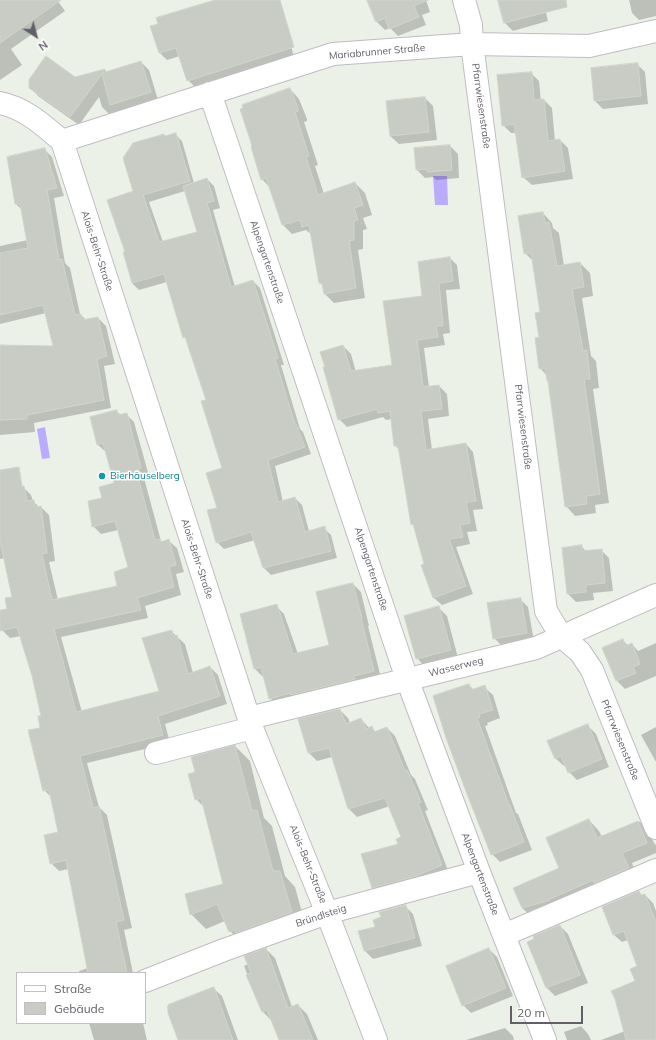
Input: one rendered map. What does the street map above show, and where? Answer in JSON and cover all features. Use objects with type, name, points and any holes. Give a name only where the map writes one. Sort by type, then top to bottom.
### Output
[{"type":"street","name":"Pfarrwiesenstraße","points":[[464,0],[471,25],[472,44],[546,611],[561,636],[580,652],[592,670],[656,828]]},
{"type":"street","name":"Mariabrunner Straße","points":[[62,142],[333,54],[472,44],[589,46],[656,32]]},
{"type":"street","name":"Alpengartenstraße","points":[[210,93],[407,679],[479,872],[545,1040]]},
{"type":"street","points":[[0,103],[20,110],[34,118],[62,142]]},
{"type":"street","name":"Alois-Behr-Straße","points":[[62,142],[251,723],[376,1040]]},
{"type":"street","name":"Wasserweg","points":[[156,752],[251,723],[407,679],[536,648],[656,595]]},
{"type":"street","points":[[504,935],[656,870]]},
{"type":"street","name":"Bründlsteig","points":[[146,981],[224,950],[327,913],[479,872]]},
{"type":"shaded area","points":[[433,176],[447,176],[448,205],[435,205]]},
{"type":"shaded area","points":[[45,427],[50,458],[42,459],[37,429]]},
{"type":"building","points":[[0,0],[61,0],[0,43]]},
{"type":"building","points":[[215,0],[280,0],[294,47],[187,81],[176,48],[159,53],[150,26],[158,24],[156,18]]},
{"type":"building","points":[[367,0],[428,0],[414,6],[419,17],[389,29],[385,18],[376,22]]},
{"type":"building","points":[[498,0],[566,0],[567,7],[504,23]]},
{"type":"building","points":[[46,56],[75,77],[105,69],[102,73],[141,61],[151,92],[110,105],[102,74],[70,117],[29,88],[29,80]]},
{"type":"building","points":[[638,63],[641,96],[594,101],[591,68]]},
{"type":"building","points":[[532,72],[534,100],[544,99],[548,141],[560,139],[565,171],[522,178],[514,124],[502,126],[497,75]]},
{"type":"building","points":[[290,88],[298,108],[298,111],[295,112],[309,156],[306,157],[318,195],[355,182],[363,205],[354,208],[358,220],[354,221],[354,240],[349,241],[356,288],[324,294],[322,283],[319,283],[309,225],[302,227],[300,220],[282,225],[266,178],[261,180],[240,109],[243,108],[242,105]]},
{"type":"building","points":[[425,97],[429,132],[390,136],[386,101]]},
{"type":"building","points":[[176,133],[190,181],[143,195],[159,242],[197,232],[183,186],[207,178],[214,201],[207,203],[231,287],[253,280],[278,358],[275,359],[295,424],[305,447],[268,460],[278,502],[295,497],[305,532],[325,526],[331,551],[263,568],[251,532],[216,543],[207,510],[217,508],[206,473],[222,468],[201,401],[206,400],[185,337],[183,338],[164,274],[132,283],[123,252],[125,252],[107,200],[133,191],[123,158],[133,143],[164,134],[165,136]]},
{"type":"building","points":[[450,145],[452,170],[427,172],[427,169],[416,170],[414,148]]},
{"type":"building","points":[[45,148],[57,188],[47,190],[59,260],[62,259],[75,315],[81,314],[82,320],[98,317],[107,356],[97,359],[104,400],[27,415],[27,419],[0,420],[0,345],[53,346],[43,305],[0,315],[0,253],[28,248],[20,204],[15,204],[7,157]]},
{"type":"building","points":[[543,212],[545,223],[549,222],[557,266],[580,262],[584,287],[572,289],[583,351],[587,350],[590,379],[584,379],[600,494],[586,496],[587,504],[565,507],[548,381],[545,368],[539,369],[535,338],[539,337],[535,313],[540,312],[531,253],[524,254],[518,216]]},
{"type":"building","points":[[450,257],[453,281],[439,283],[443,326],[436,326],[438,337],[417,340],[423,387],[439,385],[442,409],[421,411],[426,450],[466,443],[476,501],[466,502],[470,523],[460,525],[463,537],[449,539],[466,586],[433,598],[421,565],[424,564],[413,524],[411,525],[398,446],[394,446],[390,411],[378,413],[377,409],[338,420],[320,352],[343,345],[351,371],[392,365],[383,301],[422,296],[418,262]]},
{"type":"building","points":[[117,410],[118,415],[127,413],[141,468],[136,470],[155,540],[160,539],[161,542],[169,539],[176,565],[169,567],[174,587],[137,598],[141,610],[54,629],[76,712],[159,691],[142,638],[172,630],[173,636],[177,635],[188,674],[210,666],[220,696],[158,716],[163,735],[80,756],[93,808],[99,806],[124,920],[116,922],[127,972],[88,972],[66,860],[50,864],[44,835],[58,832],[49,790],[43,791],[28,730],[40,728],[38,716],[41,716],[32,676],[17,627],[0,631],[0,610],[7,609],[5,598],[12,597],[0,541],[0,470],[19,467],[22,486],[24,486],[27,501],[34,500],[35,507],[41,506],[47,553],[42,554],[52,600],[117,586],[114,572],[128,567],[115,521],[92,527],[88,501],[102,498],[99,487],[114,483],[103,443],[97,445],[90,417]]},
{"type":"building","points":[[582,545],[582,551],[602,549],[605,583],[586,585],[586,592],[567,594],[562,548]]},
{"type":"building","points":[[353,583],[374,671],[354,676],[355,679],[269,699],[261,667],[254,669],[240,614],[277,604],[293,654],[329,645],[316,592]]},
{"type":"building","points":[[521,598],[527,633],[493,639],[487,603]]},
{"type":"building","points":[[439,606],[451,650],[416,659],[404,616]]},
{"type":"building","points":[[623,639],[625,646],[632,643],[640,664],[633,667],[636,673],[616,681],[602,648]]},
{"type":"building","points":[[469,684],[471,690],[485,685],[493,710],[479,714],[480,717],[477,718],[524,842],[491,855],[446,738],[433,696]]},
{"type":"building","points":[[340,709],[346,724],[361,718],[366,729],[372,726],[374,732],[387,727],[405,771],[407,770],[421,802],[418,803],[442,865],[413,877],[372,888],[361,854],[398,844],[396,839],[401,837],[385,798],[348,809],[329,748],[308,753],[298,719]]},
{"type":"building","points":[[588,724],[602,759],[568,773],[561,756],[555,759],[547,741]]},
{"type":"building","points":[[235,745],[252,811],[257,810],[273,871],[280,871],[292,912],[236,933],[235,930],[229,932],[217,904],[190,915],[185,894],[223,884],[201,798],[195,800],[188,774],[195,772],[191,757]]},
{"type":"building","points":[[589,819],[597,838],[638,821],[647,843],[622,853],[629,868],[594,883],[593,880],[550,900],[522,908],[513,888],[559,868],[546,838]]},
{"type":"building","points":[[639,891],[641,895],[645,894],[656,922],[656,1040],[626,1040],[615,999],[611,991],[635,981],[630,969],[637,966],[624,931],[613,935],[602,907]]},
{"type":"building","points":[[406,905],[415,938],[364,951],[358,931],[375,927],[373,920],[381,917],[379,912]]},
{"type":"building","points":[[560,925],[580,975],[546,988],[527,942],[534,939],[533,936]]},
{"type":"building","points":[[266,948],[288,1008],[298,1004],[313,1040],[279,1040],[267,1010],[262,1012],[246,975],[251,973],[244,956]]},
{"type":"building","points":[[489,948],[506,988],[462,1006],[446,966]]},
{"type":"building","points":[[214,987],[233,1040],[178,1040],[168,1013],[168,1005]]},
{"type":"place","name":"Bierhäuselberg","points":[[102,476]]}]
